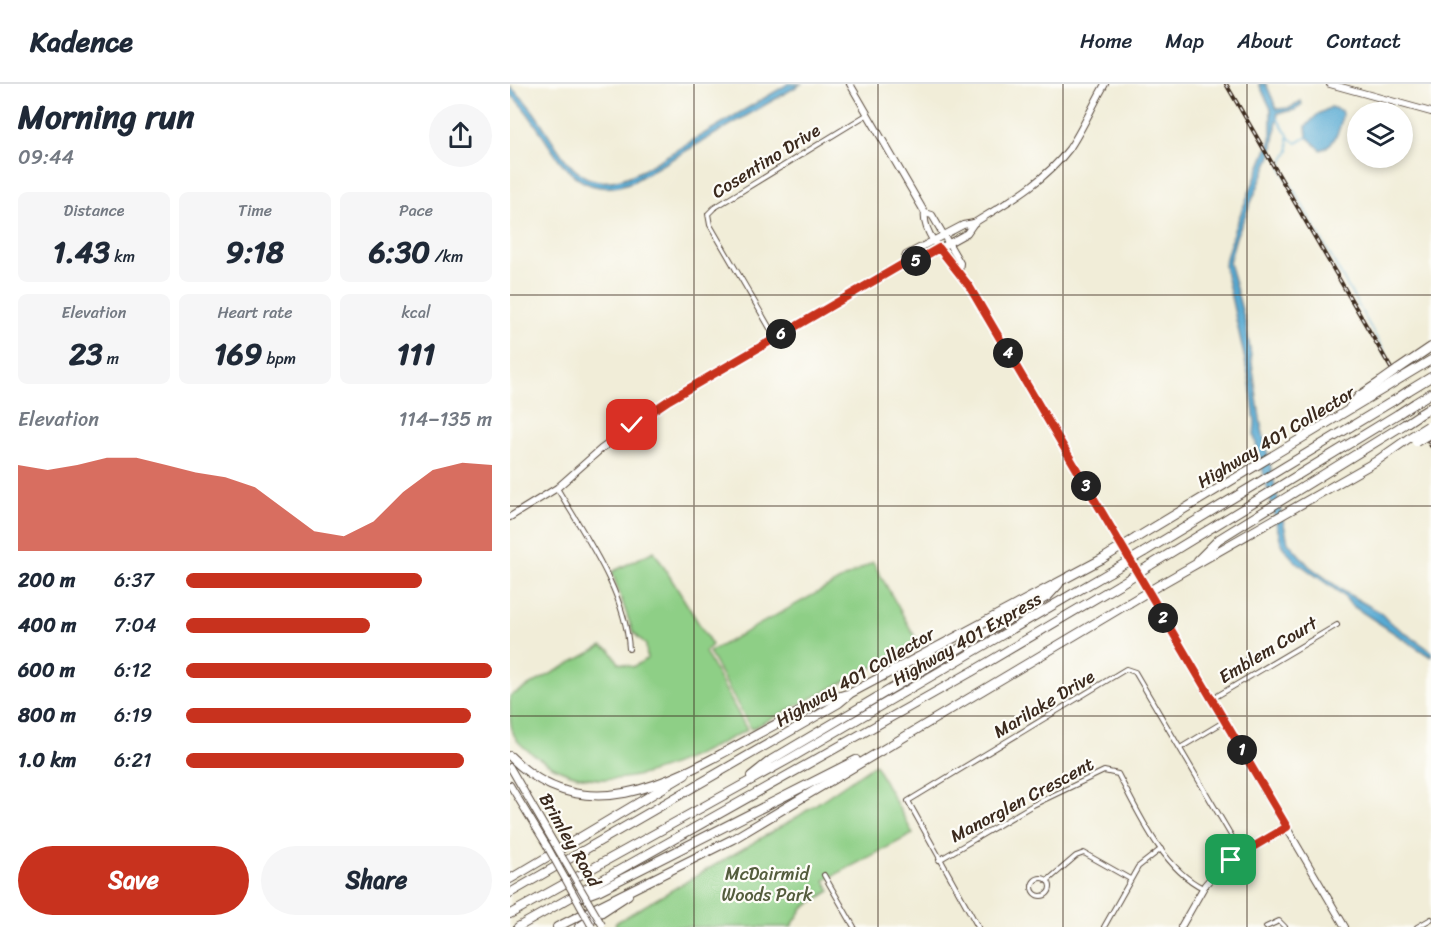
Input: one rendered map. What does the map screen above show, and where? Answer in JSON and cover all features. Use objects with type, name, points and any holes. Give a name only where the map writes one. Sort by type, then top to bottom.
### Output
[{"type":"highway","points":[[1399,374],[1431,347]]},
{"type":"highway","name":"Highway 401 Collector","points":[[510,893],[839,703],[851,693],[1102,559],[1346,412],[1399,374],[1431,360]]},
{"type":"highway","name":"Highway 401 Express","points":[[510,914],[938,674],[1144,552],[1431,377]]},
{"type":"highway","name":"Highway 401 Express","points":[[518,927],[963,677],[1120,584],[1431,393]]},
{"type":"highway","points":[[1188,569],[1219,539],[1431,407]]},
{"type":"highway","points":[[557,927],[733,839],[1161,584],[1375,462],[1430,428]]},
{"type":"highway","points":[[733,790],[771,760],[1048,596],[1062,581]]},
{"type":"highway","points":[[510,879],[678,781],[691,771],[791,718],[835,697],[851,693]]},
{"type":"highway","points":[[561,904],[600,890],[956,708]]},
{"type":"highway","points":[[510,756],[551,786],[582,795],[620,794],[691,771]]},
{"type":"highway","points":[[579,927],[618,903],[639,886]]},
{"type":"main road","points":[[850,84],[925,213],[924,220],[939,248],[952,268],[959,271],[1345,927]]},
{"type":"main road","points":[[903,264],[906,255],[963,225],[974,223],[1035,184],[1070,148],[1105,84]]},
{"type":"main road","points":[[1330,84],[1431,112]]},
{"type":"main road","points":[[925,213],[932,215],[944,234],[960,263],[959,271]]},
{"type":"main road","points":[[510,517],[557,488],[638,420],[775,337],[903,264],[911,264],[967,233],[974,223]]},
{"type":"main road","name":"Brimley Road","points":[[510,767],[603,926]]},
{"type":"main road","name":"Brimley Road","points":[[510,785],[592,927]]},
{"type":"main road","points":[[1181,927],[1203,888],[1218,870],[1287,827]]},
{"type":"street","name":"Cosentino Drive","points":[[775,337],[710,225],[708,214],[714,208],[868,114]]},
{"type":"street","points":[[557,488],[603,565],[628,632],[628,649]]},
{"type":"street","name":"Emblem Court","points":[[1211,699],[1337,625]]},
{"type":"street","name":"Marilake Drive","points":[[978,927],[909,808],[909,800],[1123,671],[1130,669],[1136,672],[1242,854]]},
{"type":"street","points":[[1179,748],[1225,721]]},
{"type":"street","name":"Manorglen Crescent","points":[[939,860],[1033,805],[1107,770],[1118,774],[1161,849],[1181,874],[1203,888]]},
{"type":"street","points":[[1104,927],[1130,879],[1146,858],[1161,849]]},
{"type":"street","points":[[1047,881],[1076,856],[1084,853],[1130,879]]},
{"type":"street","points":[[824,875],[854,927]]},
{"type":"street","points":[[1041,878],[1047,881],[1050,886],[1047,894],[1042,897],[1034,893],[1033,882],[1041,878]]},
{"type":"street","points":[[1417,927],[1431,919]]},
{"type":"street","points":[[1266,927],[1276,921],[1285,927]]},
{"type":"green space","points":[[654,551],[712,645],[705,652],[747,730],[699,754],[648,773],[622,778],[596,779],[570,774],[545,762],[525,748],[514,736],[510,696],[602,646],[610,650],[619,663],[633,667],[647,659],[646,645],[633,632],[612,572]]},
{"type":"green space","points":[[873,562],[919,644],[751,729],[709,652]]},
{"type":"green space","name":"McDairmid Woods Park","points":[[875,764],[913,834],[825,880],[830,891],[803,908],[791,927],[617,927],[615,923],[794,819]]},
{"type":"water","points":[[788,84],[801,84],[634,181],[610,187],[591,185],[575,176],[561,162],[524,109],[510,94],[510,87],[527,103],[565,159],[579,173],[595,181],[616,180],[643,170]]},
{"type":"water","points":[[1259,84],[1266,84],[1277,109],[1290,108],[1301,101],[1302,104],[1295,110],[1278,113],[1272,154],[1236,237],[1229,262],[1247,329],[1261,425],[1288,542],[1309,566],[1346,593],[1380,612],[1388,621],[1431,651],[1431,657],[1351,605],[1343,595],[1295,561],[1282,546],[1254,436],[1255,422],[1250,382],[1224,265],[1234,230],[1271,139],[1271,109]]},
{"type":"water","points":[[1331,107],[1342,111],[1341,123],[1334,139],[1321,150],[1307,137],[1306,126],[1318,114]]},
{"type":"waterway","points":[[1277,118],[1288,135],[1289,151],[1281,165],[1283,171],[1386,355]]},
{"type":"waterway","points":[[1288,137],[1297,143],[1307,137]]},
{"type":"railway","points":[[1226,84],[1392,370]]},
{"type":"railway","points":[[1424,433],[1431,446]]},
{"type":"route","points":[[632,425],[669,400],[775,337],[903,264],[911,264],[939,248],[952,268],[959,271],[969,286],[1287,827],[1231,860]]}]
